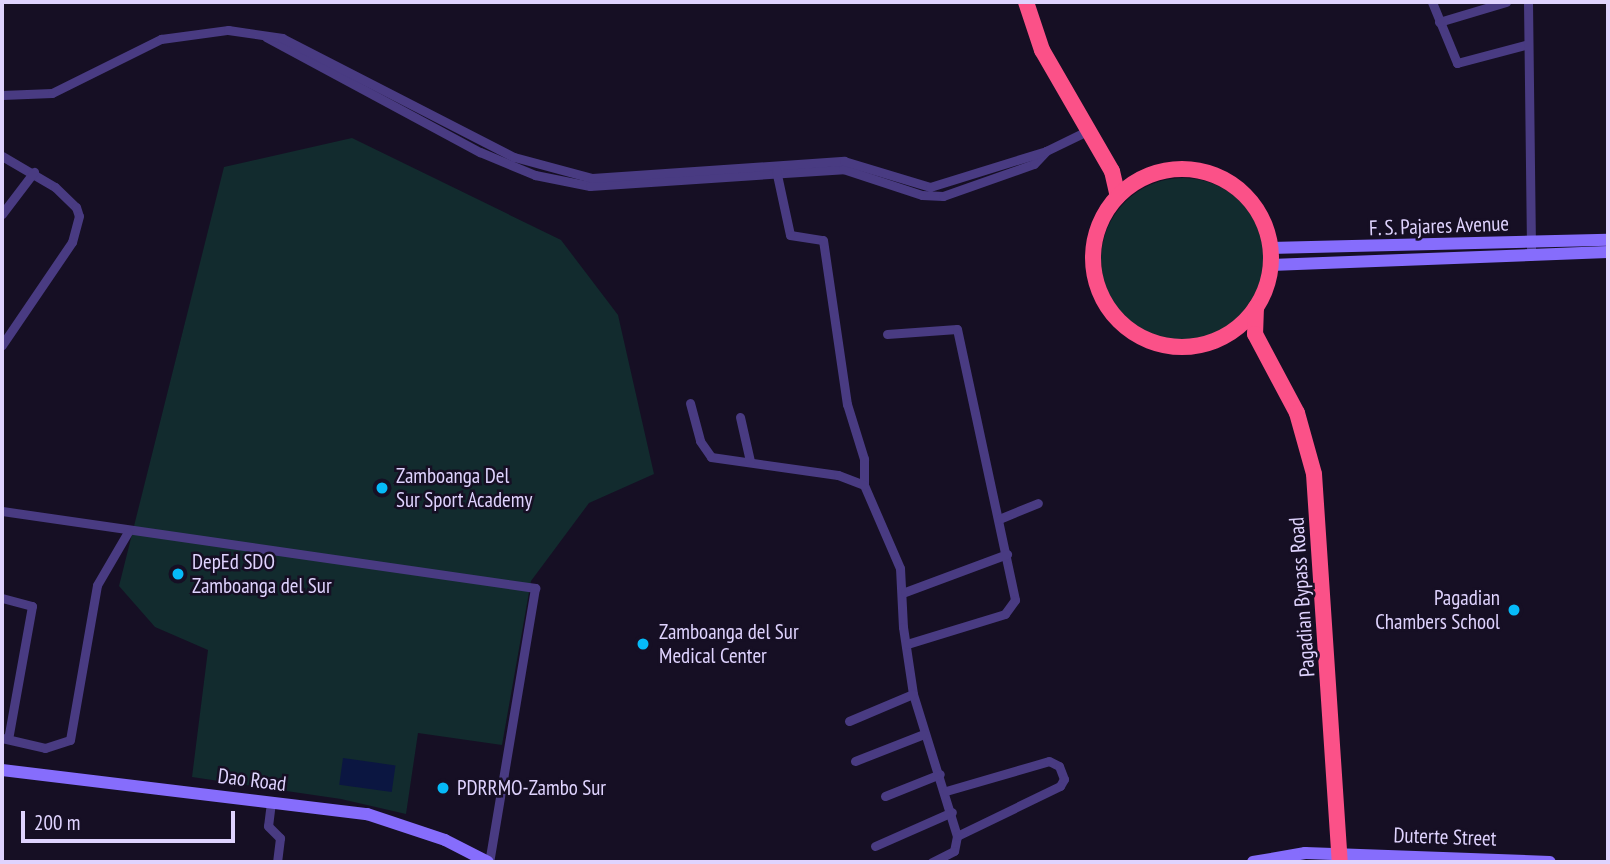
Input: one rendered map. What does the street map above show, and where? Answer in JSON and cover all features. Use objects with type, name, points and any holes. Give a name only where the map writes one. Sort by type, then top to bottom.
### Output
[{"type":"highway","points":[[1026,2],[1042,50],[1112,171],[1118,196]]},
{"type":"highway","points":[[1176,169],[1215,175],[1253,204],[1270,248],[1270,265],[1256,307],[1231,332],[1210,342],[1175,346],[1142,337],[1114,315],[1102,295],[1094,261],[1100,226],[1118,196],[1138,181],[1176,169]]},
{"type":"highway","points":[[1112,171],[1138,181]]},
{"type":"highway","name":"Pagadian Bypass Road","points":[[1256,307],[1253,327],[1258,342],[1297,412],[1314,474],[1339,858]]},
{"type":"highway","points":[[1231,332],[1258,342]]},
{"type":"main road","name":"F. S. Pajares Avenue","points":[[1270,248],[1608,239]]},
{"type":"main road","name":"F. S. Pajares Avenue","points":[[1270,265],[1608,252]]},
{"type":"main road","name":"Dao Road","points":[[2,770],[271,802],[398,822],[489,862]]},
{"type":"main road","points":[[1253,862],[1277,856],[1339,858]]},
{"type":"main road","name":"Duterte Street","points":[[1339,858],[1550,862]]},
{"type":"street","points":[[1432,2],[1457,63],[1525,45]]},
{"type":"street","points":[[1439,22],[1506,2]]},
{"type":"street","points":[[1528,2],[1525,45],[1531,256]]},
{"type":"street","points":[[2,95],[52,93],[173,36],[228,30],[282,38],[455,130],[538,167],[593,178],[775,169],[843,169],[922,195],[943,196],[1034,164],[1046,151],[1087,131]]},
{"type":"street","points":[[2,156],[34,172],[76,206],[79,222],[72,242],[2,345]]},
{"type":"street","points":[[775,169],[790,234],[823,240],[847,404],[864,459],[864,485],[892,544],[905,592],[902,623],[913,694],[924,734],[953,812],[957,836],[954,851],[932,862]]},
{"type":"street","points":[[2,214],[34,172]]},
{"type":"street","points":[[887,334],[957,329],[1015,600],[1012,610],[907,644]]},
{"type":"street","points":[[690,402],[707,454],[838,475],[864,485]]},
{"type":"street","points":[[740,417],[750,461]]},
{"type":"street","points":[[999,519],[1038,503]]},
{"type":"street","points":[[2,512],[535,588],[489,862]]},
{"type":"street","points":[[2,598],[32,606],[5,738],[55,748],[70,740],[97,585],[128,532]]},
{"type":"street","points":[[905,592],[1007,554]]},
{"type":"street","points":[[849,721],[913,694]]},
{"type":"street","points":[[855,761],[924,734]]},
{"type":"street","points":[[946,791],[1049,761],[1059,766],[1064,779],[1060,786],[957,836]]},
{"type":"street","points":[[885,796],[940,774]]},
{"type":"street","points":[[271,802],[268,826],[279,838],[277,862]]},
{"type":"street","points":[[875,846],[953,812]]},
{"type":"green space","name":"Zamboanga Del Sur Sport Academy","points":[[352,138],[561,240],[618,315],[654,474],[589,503],[531,581],[502,745],[418,733],[406,814],[341,799],[192,777],[208,650],[155,627],[119,586],[224,167]]},
{"type":"green space","points":[[1183,178],[1214,184],[1241,202],[1259,229],[1265,260],[1259,291],[1241,318],[1214,336],[1183,342],[1152,336],[1125,318],[1107,291],[1101,260],[1107,229],[1125,202],[1152,184]]},
{"type":"water","points":[[343,758],[395,765],[392,792],[339,785]]},
{"type":"place","name":"Zamboanga Del Sur Sport Academy","points":[[382,488]]},
{"type":"place","name":"DepEd SDO Zamboanga del Sur","points":[[178,574]]},
{"type":"place","name":"Pagadian Chambers School","points":[[1514,610]]},
{"type":"place","name":"Zamboanga del Sur Medical Center","points":[[643,644]]},
{"type":"place","name":"PDRRMO-Zambo Sur","points":[[443,788]]}]
